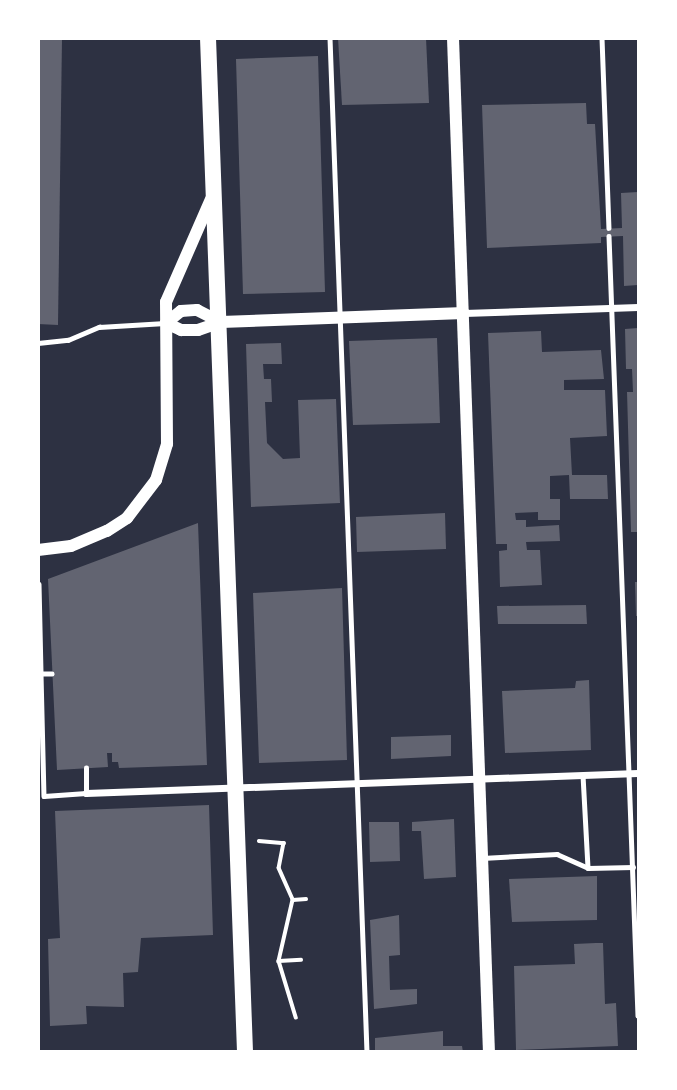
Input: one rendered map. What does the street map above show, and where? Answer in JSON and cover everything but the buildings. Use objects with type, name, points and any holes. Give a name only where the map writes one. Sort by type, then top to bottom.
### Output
[{"type":"main road","points":[[208,38],[213,194],[221,323],[245,1052]]},
{"type":"street","points":[[453,38],[489,1052]]},
{"type":"street","points":[[44,550],[107,531],[135,509],[156,480],[167,444],[166,323],[169,290],[194,244],[213,194]]},
{"type":"street","points":[[166,323],[181,330],[198,331],[221,323],[639,307]]},
{"type":"street","points":[[166,323],[181,311],[197,310],[221,323]]},
{"type":"street","points":[[86,793],[478,776],[634,774]]},
{"type":"lane","points":[[330,38],[337,318],[367,1052]]},
{"type":"lane","points":[[602,38],[609,228]]},
{"type":"lane","points":[[609,236],[634,774],[632,867],[639,1015]]},
{"type":"lane","points":[[38,343],[68,340],[99,327],[166,323]]},
{"type":"lane","points":[[39,584],[44,796],[86,793],[86,768]]},
{"type":"lane","points":[[41,674],[52,674]]},
{"type":"lane","points":[[583,774],[588,868]]},
{"type":"lane","points":[[482,858],[557,855],[588,868],[632,867]]},
{"type":"path","points":[[259,841],[284,843],[279,869],[293,900],[279,961],[296,1017]]},
{"type":"path","points":[[293,900],[306,899]]},
{"type":"path","points":[[279,961],[301,960]]}]
